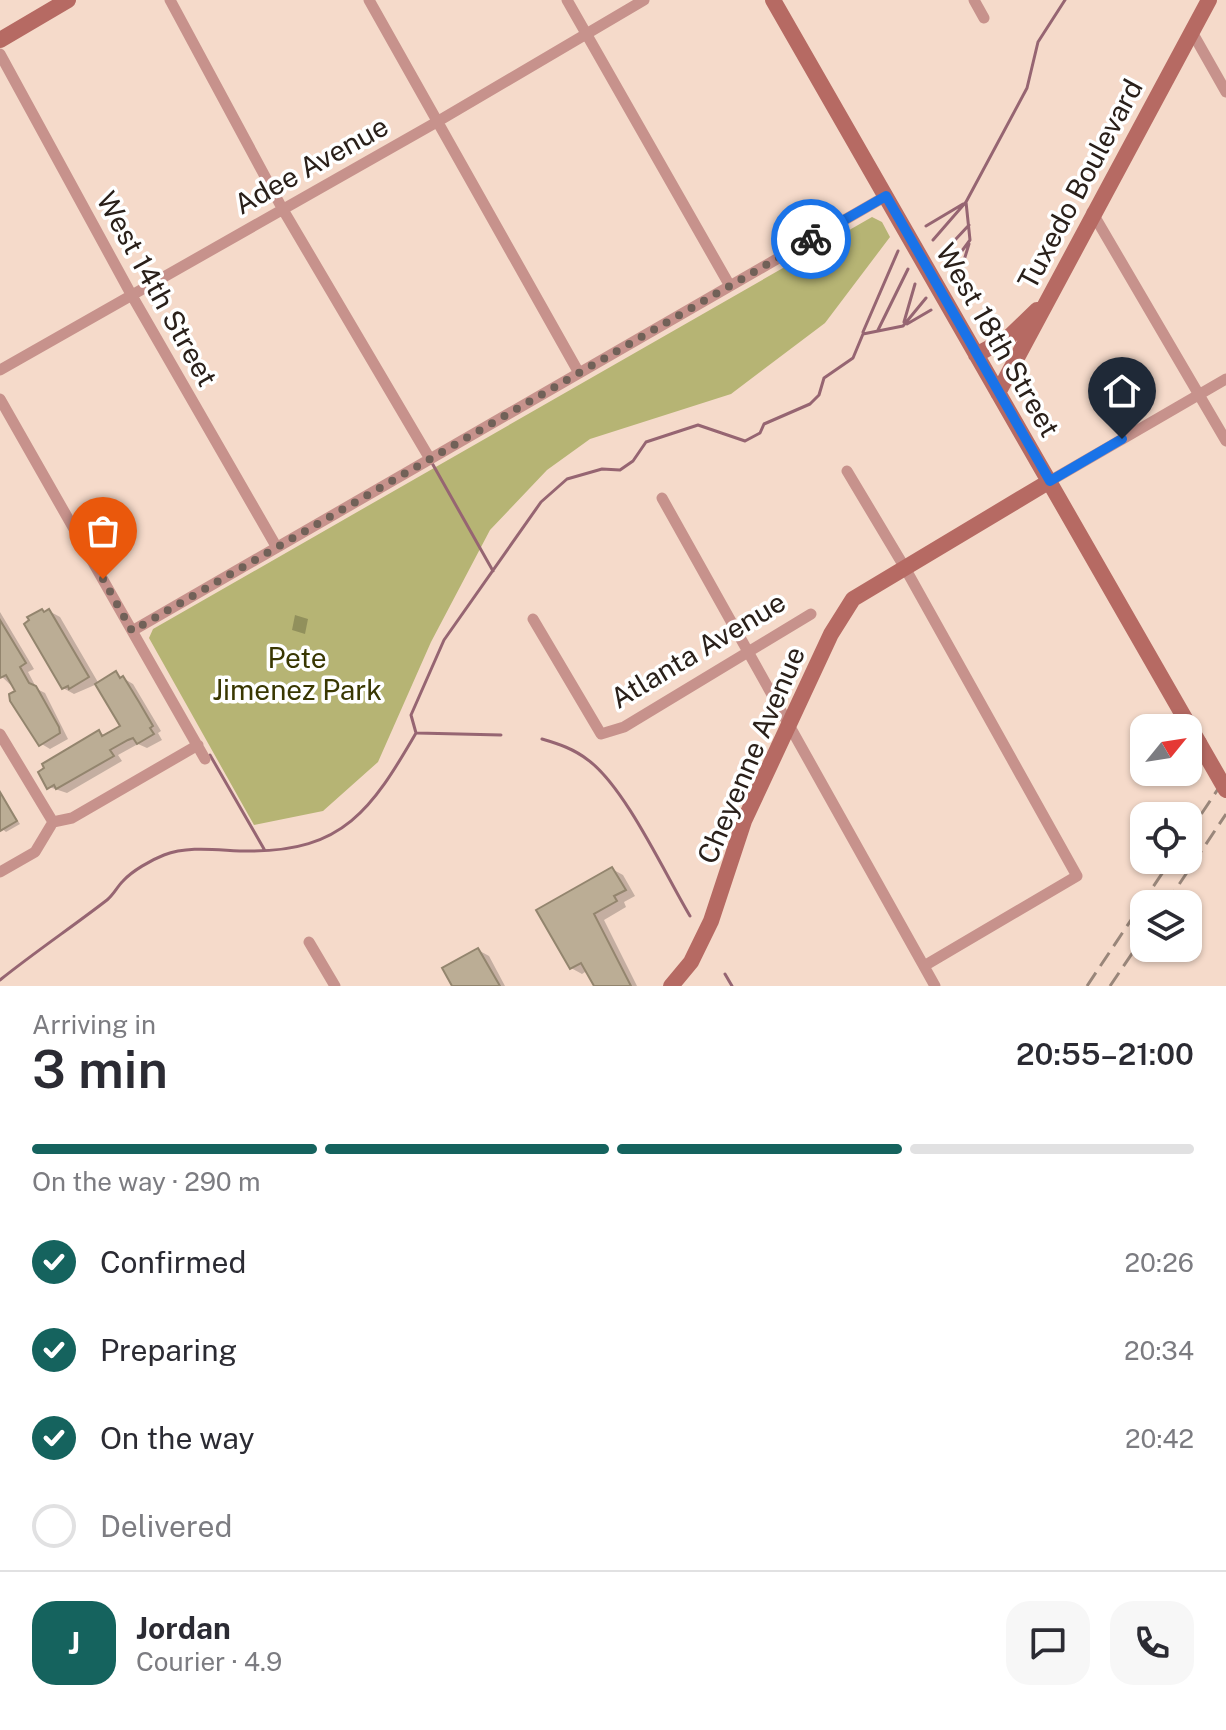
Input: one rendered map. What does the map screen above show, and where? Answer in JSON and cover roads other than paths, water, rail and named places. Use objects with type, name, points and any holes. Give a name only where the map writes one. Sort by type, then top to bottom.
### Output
[{"type":"street","points":[[0,40],[68,0]]},
{"type":"street","points":[[170,0],[282,208],[430,459]]},
{"type":"street","points":[[369,0],[435,123],[579,373]]},
{"type":"street","points":[[567,0],[730,286]]},
{"type":"street","name":"Adee Avenue","points":[[0,370],[435,123],[644,0]]},
{"type":"street","name":"West 18th Street","points":[[773,0],[1226,790]]},
{"type":"street","points":[[974,0],[984,18]]},
{"type":"street","name":"Tuxedo Boulevard","points":[[998,393],[1092,212],[1209,0]]},
{"type":"street","points":[[1192,32],[1226,92]]},
{"type":"street","name":"West 14th Street","points":[[0,54],[131,294],[276,546]]},
{"type":"street","points":[[132,631],[886,196]]},
{"type":"street","points":[[1092,212],[1226,441]]},
{"type":"street","points":[[976,355],[1016,331],[1046,300]]},
{"type":"street","points":[[905,568],[1226,379]]},
{"type":"street","points":[[0,399],[205,759]]},
{"type":"street","points":[[847,471],[905,568],[1077,876],[924,966]]},
{"type":"street","points":[[662,498],[791,723],[935,986]]},
{"type":"street","name":"Cheyenne Avenue","points":[[671,986],[691,962],[711,921],[744,821],[831,634],[853,599],[905,568]]},
{"type":"street","name":"Atlanta Avenue","points":[[533,619],[601,734],[624,727],[811,614]]},
{"type":"street","points":[[0,734],[53,822]]},
{"type":"street","points":[[0,872],[35,852],[53,822],[72,818],[198,745]]},
{"type":"street","points":[[309,942],[335,986]]},
{"type":"waterway","points":[[950,267],[970,240],[966,202],[1027,88],[1038,42],[1065,0]]},
{"type":"waterway","points":[[933,240],[966,202]]},
{"type":"waterway","points":[[926,226],[963,204]]},
{"type":"waterway","points":[[941,255],[969,225]]},
{"type":"waterway","points":[[957,283],[969,244]]},
{"type":"waterway","points":[[863,332],[898,251]]},
{"type":"waterway","points":[[878,330],[908,269]]},
{"type":"waterway","points":[[904,322],[915,284]]},
{"type":"waterway","points":[[0,980],[107,900],[131,873],[159,857],[195,849],[249,851],[309,844],[351,821],[385,784],[416,733],[411,715],[444,640],[541,502],[567,479],[602,469],[620,470],[633,461],[646,442],[698,425],[745,441],[760,433],[764,424],[810,404],[819,395],[824,378],[853,358],[863,334],[903,326],[926,298]]},
{"type":"waterway","points":[[907,324],[931,310]]},
{"type":"waterway","points":[[432,463],[493,571]]},
{"type":"waterway","points":[[417,733],[501,735]]},
{"type":"waterway","points":[[542,739],[577,753],[602,773],[644,832],[690,916]]},
{"type":"waterway","points":[[210,755],[264,849]]},
{"type":"waterway","points":[[725,974],[732,986]]},
{"type":"railway","points":[[1202,813],[1226,777]]},
{"type":"railway","points":[[1175,890],[1226,814]]},
{"type":"railway","points":[[1087,986],[1162,874]]},
{"type":"railway","points":[[1110,986],[1130,957]]},
{"type":"park label","name":"Pete Jimenez Park","points":[[297,674]]}]
